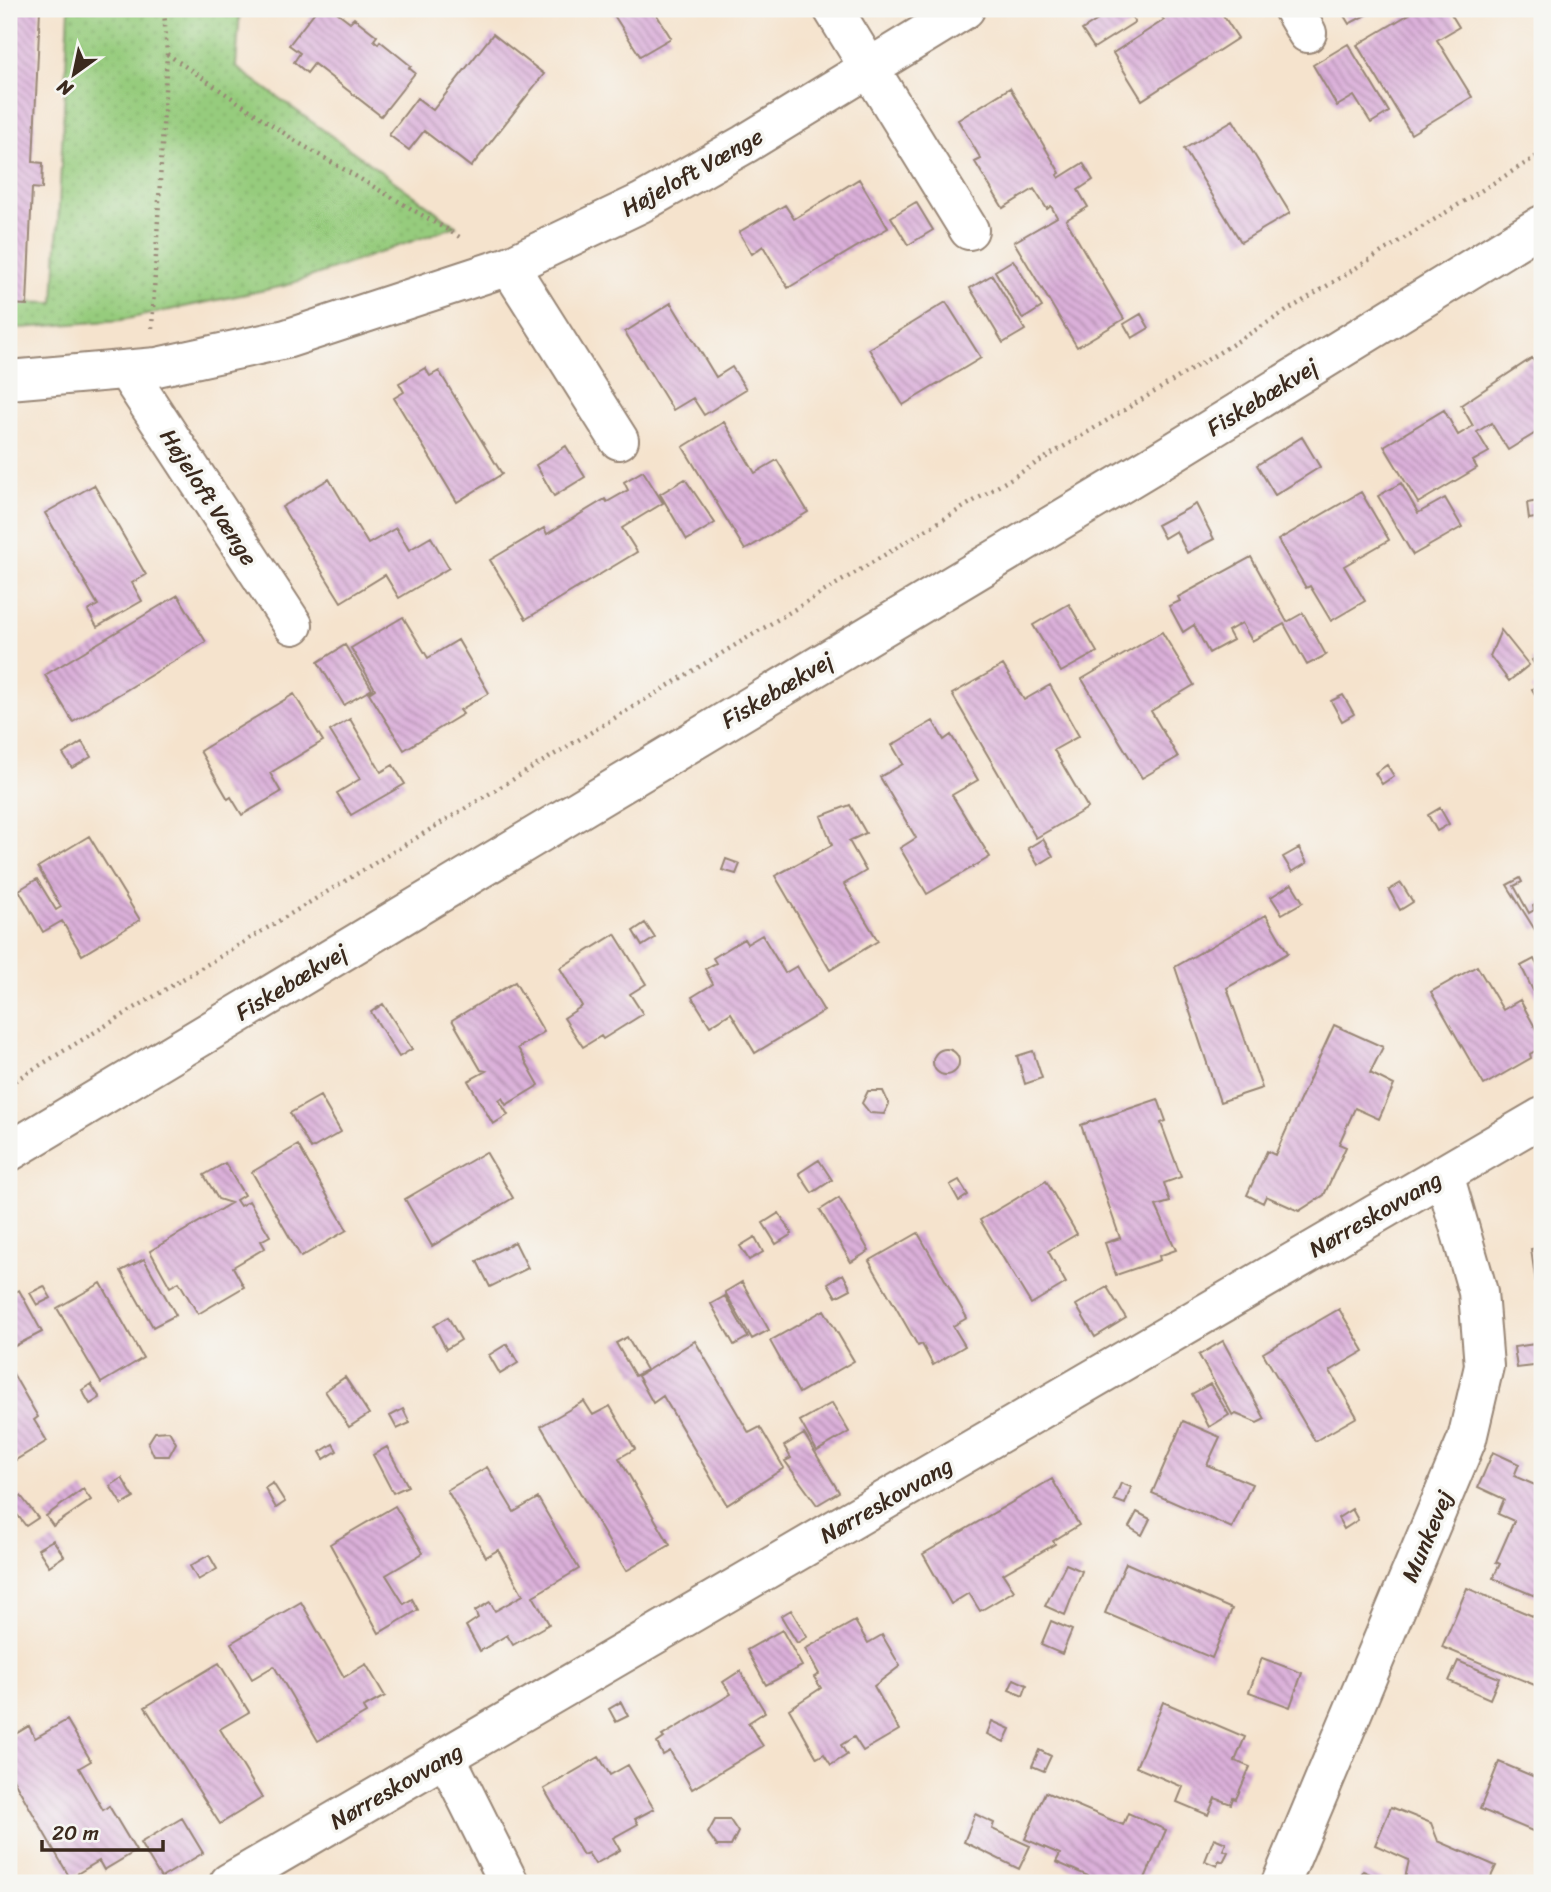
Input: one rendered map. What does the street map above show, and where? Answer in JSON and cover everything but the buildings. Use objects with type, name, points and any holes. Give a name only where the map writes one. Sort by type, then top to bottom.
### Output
[{"type":"street","points":[[833,9],[969,230]]},
{"type":"street","name":"Højeloft Vænge","points":[[9,380],[141,368],[286,339],[509,266],[641,203],[965,9]]},
{"type":"street","name":"Fiskebækvej","points":[[9,1152],[1159,461],[1542,225]]},
{"type":"street","points":[[509,266],[619,440]]},
{"type":"street","name":"Højeloft Vænge","points":[[141,368],[293,625]]},
{"type":"street","name":"Nørreskovvang","points":[[229,1883],[1542,1117]]},
{"type":"street","name":"Munkevej","points":[[1281,1883],[1467,1439],[1482,1378],[1484,1366],[1478,1292],[1444,1174]]},
{"type":"street","points":[[446,1757],[509,1883]]},
{"type":"path","points":[[141,368],[150,316],[167,54],[164,9]]},
{"type":"path","points":[[167,54],[297,142],[509,266]]},
{"type":"path","points":[[9,1084],[1212,357],[1542,153]]},
{"type":"green space","points":[[69,9],[240,9],[236,67],[456,226],[284,286],[122,320],[9,329],[9,302],[54,303]]}]
